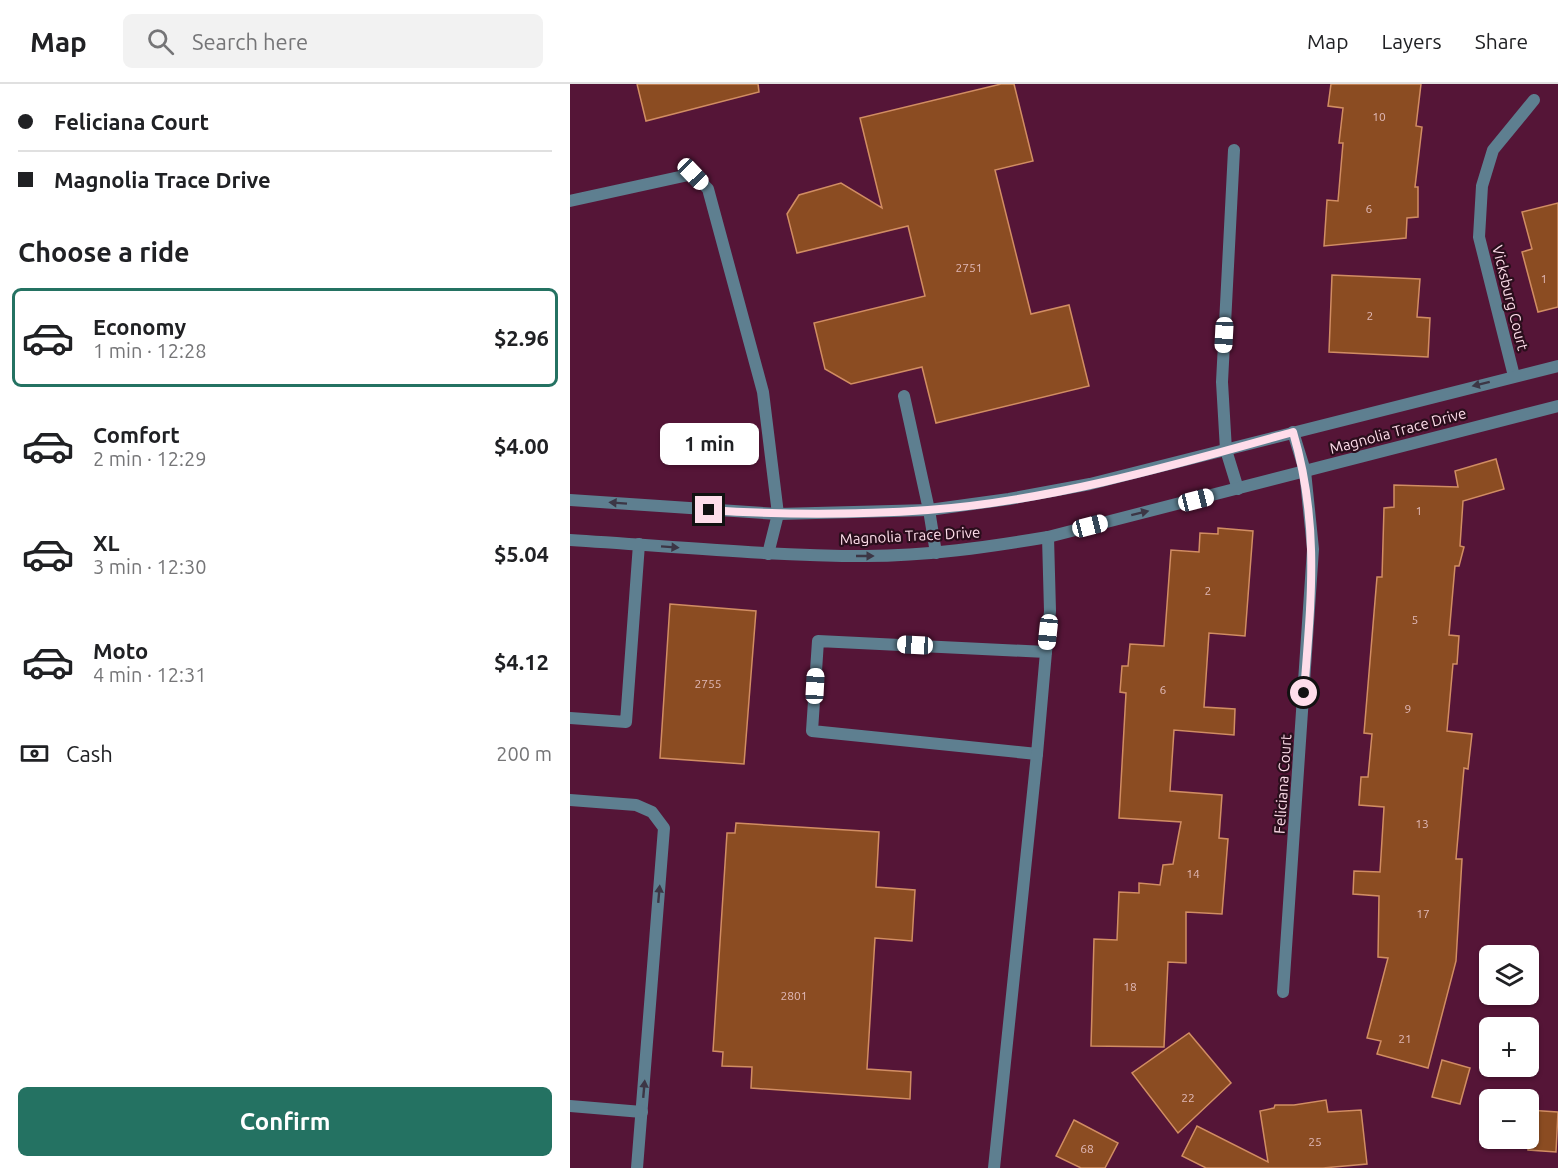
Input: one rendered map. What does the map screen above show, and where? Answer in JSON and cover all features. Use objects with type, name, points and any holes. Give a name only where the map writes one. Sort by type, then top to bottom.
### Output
[{"type":"street","name":"Vicksburg Court","points":[[1514,376],[1479,237],[1482,186],[1493,150],[1534,100]]},
{"type":"street","points":[[1234,150],[1222,382],[1226,450],[1238,489]]},
{"type":"street","points":[[570,201],[693,174],[708,189],[763,392],[778,514],[768,554]]},
{"type":"street","name":"Magnolia Trace Drive","points":[[570,500],[778,514],[929,510],[1009,499],[1090,484],[1558,366]]},
{"type":"street","points":[[904,396],[936,553]]},
{"type":"street","name":"Magnolia Trace Drive","points":[[570,540],[768,554],[868,556],[982,548],[1048,537],[1558,406]]},
{"type":"street","name":"Feliciana Court","points":[[1284,992],[1313,559],[1305,471],[1293,432]]},
{"type":"street","points":[[994,1168],[1050,611],[1048,537]]},
{"type":"street","points":[[570,718],[626,722],[639,544]]},
{"type":"street","points":[[1037,754],[812,731],[818,641],[1046,652]]},
{"type":"street","points":[[570,808],[570,800],[636,805],[652,812],[664,828],[638,1168]]},
{"type":"street","points":[[570,1106],[642,1112]]},
{"type":"building","points":[[637,84],[758,84],[759,92],[646,121]]},
{"type":"building","points":[[1001,84],[1014,84],[1033,161],[995,170],[1031,314],[1069,305],[1089,386],[936,423],[922,367],[851,384],[825,369],[814,323],[925,296],[908,226],[797,253],[787,214],[799,195],[841,183],[882,208],[860,118]]},
{"type":"building","points":[[1331,84],[1421,84],[1416,126],[1422,127],[1415,187],[1418,187],[1418,217],[1407,218],[1406,238],[1324,246],[1327,200],[1338,201],[1343,143],[1339,143],[1343,108],[1328,106]]},
{"type":"building","points":[[1558,203],[1558,307],[1538,312],[1522,252],[1532,249],[1522,212]]},
{"type":"building","points":[[1332,275],[1420,279],[1417,317],[1430,318],[1428,357],[1329,352]]},
{"type":"building","points":[[1496,459],[1504,489],[1463,501],[1460,546],[1464,547],[1459,566],[1455,566],[1449,635],[1459,636],[1457,664],[1453,664],[1447,731],[1472,734],[1468,769],[1464,768],[1456,859],[1462,859],[1456,961],[1428,1068],[1377,1054],[1381,1041],[1367,1038],[1388,958],[1378,957],[1379,896],[1353,894],[1354,871],[1380,872],[1384,807],[1359,805],[1361,777],[1368,777],[1372,734],[1364,733],[1377,577],[1382,577],[1384,508],[1394,507],[1394,485],[1458,487],[1455,471]]},
{"type":"building","points":[[1218,528],[1253,531],[1245,636],[1209,633],[1204,707],[1235,709],[1234,735],[1174,730],[1170,791],[1222,795],[1219,838],[1228,839],[1222,914],[1186,912],[1186,963],[1168,962],[1164,1047],[1091,1046],[1094,939],[1117,940],[1119,892],[1139,893],[1139,883],[1160,885],[1163,865],[1173,864],[1181,822],[1119,818],[1126,693],[1120,692],[1122,666],[1128,666],[1130,644],[1164,646],[1171,550],[1199,552],[1200,533],[1218,534]]},
{"type":"building","points":[[670,604],[756,611],[744,764],[660,758]]},
{"type":"building","points":[[736,823],[879,832],[876,887],[915,890],[912,941],[875,938],[867,1069],[911,1072],[910,1099],[751,1088],[752,1067],[722,1066],[723,1052],[713,1051],[727,833],[735,833]]},
{"type":"building","points":[[1189,1033],[1231,1083],[1178,1133],[1132,1073]]},
{"type":"building","points":[[1442,1060],[1470,1068],[1460,1104],[1432,1097]]},
{"type":"building","points":[[1326,1100],[1328,1112],[1361,1110],[1367,1164],[1323,1168],[1206,1168],[1182,1156],[1197,1126],[1268,1162],[1260,1111],[1274,1108],[1275,1105],[1294,1105]]},
{"type":"building","points":[[1539,1111],[1558,1112],[1556,1152],[1528,1150],[1539,1149]]},
{"type":"building","points":[[1074,1120],[1118,1143],[1105,1168],[1081,1168],[1056,1156]]},
{"type":"route","points":[[709,510],[778,514],[929,510],[1009,499],[1090,484],[1293,432],[1305,471],[1313,549],[1304,693]]}]
